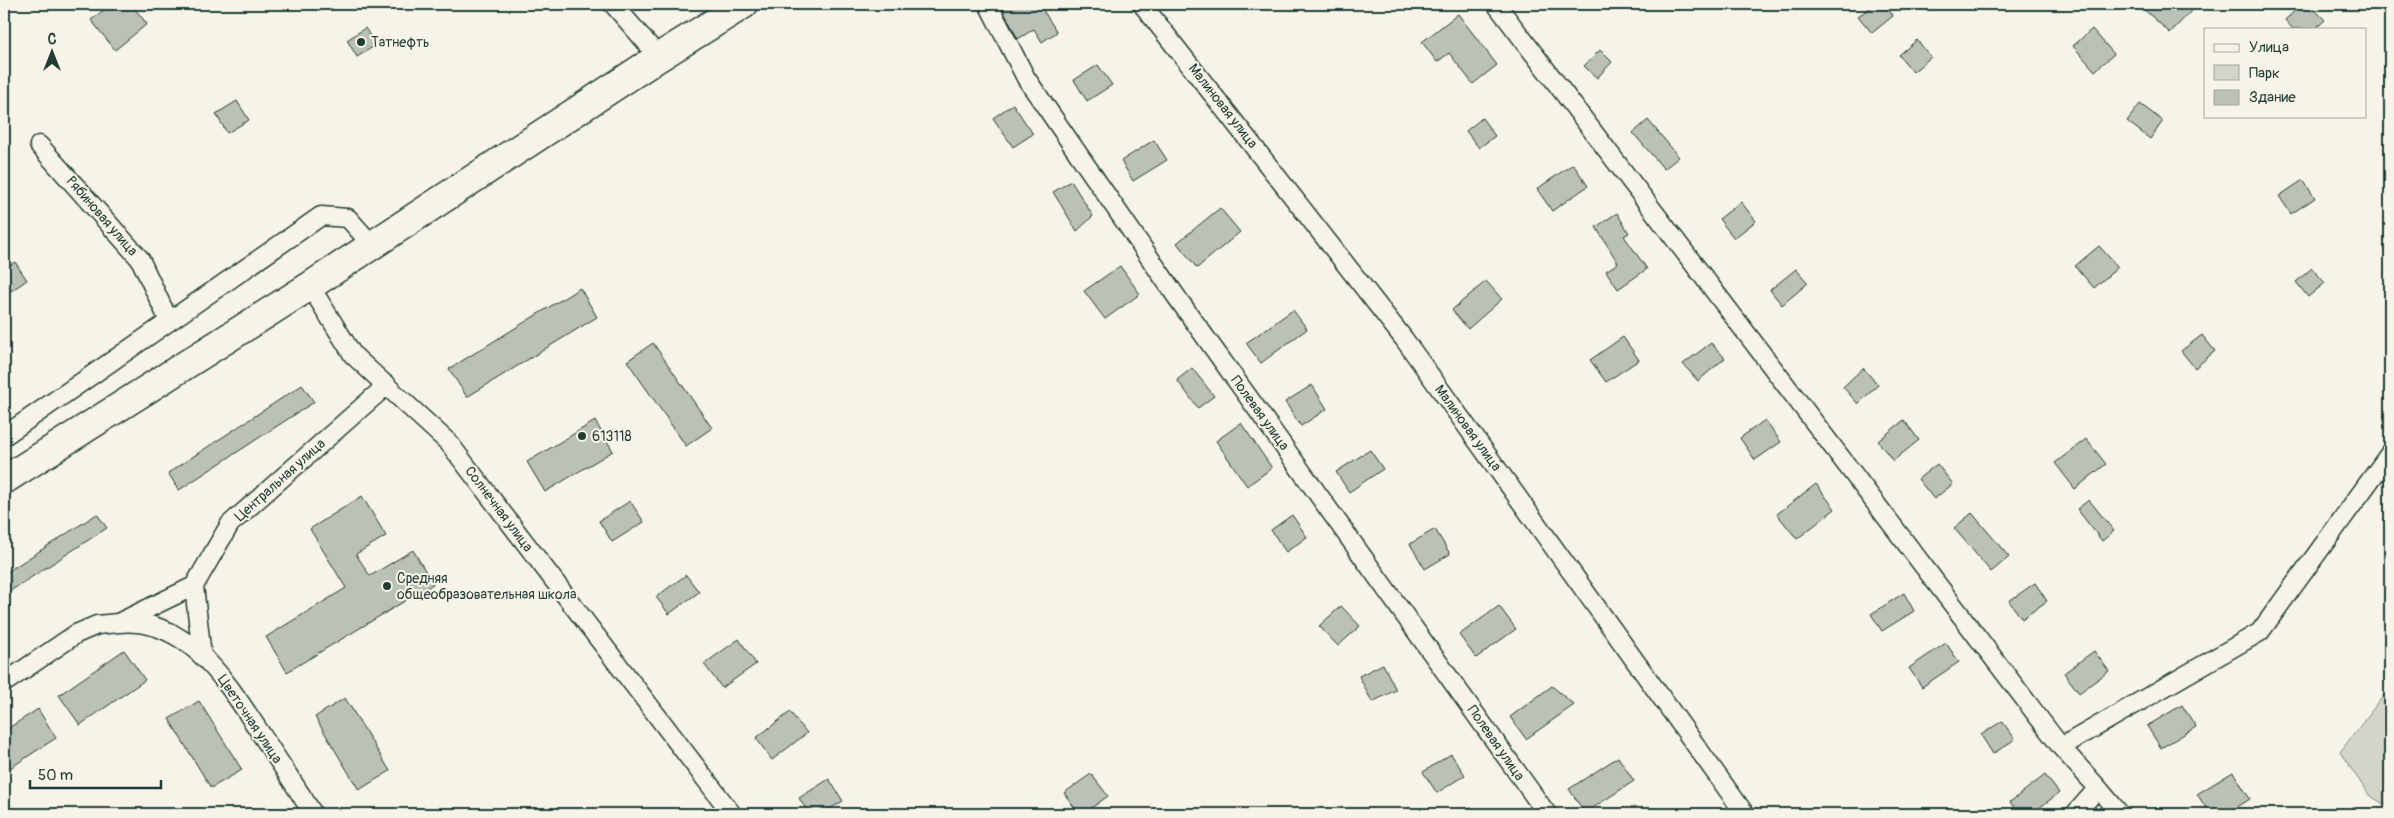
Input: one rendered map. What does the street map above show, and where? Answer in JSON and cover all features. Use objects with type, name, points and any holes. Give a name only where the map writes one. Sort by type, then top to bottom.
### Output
[{"type":"highway","points":[[4,480],[310,286],[659,57],[744,4]]},
{"type":"street","points":[[612,4],[659,57]]},
{"type":"street","name":"Полевая улица","points":[[988,4],[1026,78],[1178,299],[1547,814]]},
{"type":"street","name":"Малиновая улица","points":[[1142,4],[1404,339],[1745,814]]},
{"type":"street","points":[[1496,4],[2061,747],[2120,814]]},
{"type":"street","name":"Рябиновая улица","points":[[40,145],[140,259],[169,321]]},
{"type":"street","points":[[4,436],[321,216],[348,218],[372,245]]},
{"type":"street","name":"Солнечная улица","points":[[310,286],[353,355],[449,444],[732,814]]},
{"type":"street","name":"Центральная улица","points":[[194,586],[230,524],[387,385]]},
{"type":"street","points":[[2061,747],[2260,632],[2390,453]]},
{"type":"street","points":[[4,682],[76,634],[97,625],[118,623],[194,586],[202,656]]},
{"type":"street","name":"Цветочная улица","points":[[118,623],[130,622],[161,628],[187,643],[202,656],[230,685],[313,814]]},
{"type":"street","points":[[2075,814],[2098,788]]},
{"type":"green space","points":[[2390,687],[2390,808],[2369,795],[2340,752]]},
{"type":"building","points":[[111,4],[131,4],[147,24],[115,50],[91,20]]},
{"type":"building","points":[[1000,4],[1039,4],[1057,32],[1042,42],[1034,29],[1018,39]]},
{"type":"building","points":[[1876,4],[1884,4],[1893,16],[1872,33],[1858,16]]},
{"type":"building","points":[[2138,4],[2184,4],[2191,11],[2170,33]]},
{"type":"building","points":[[2302,4],[2309,4],[2325,20],[2316,28],[2292,28],[2285,20]]},
{"type":"building","points":[[1458,14],[1497,65],[1473,84],[1449,53],[1437,62],[1422,42]]},
{"type":"building","name":"Татнефть","points":[[365,28],[376,45],[357,57],[347,40]]},
{"type":"building","points":[[2092,29],[2114,54],[2095,71],[2073,46]]},
{"type":"building","points":[[1917,40],[1931,57],[1913,72],[1899,55]]},
{"type":"building","points":[[1600,50],[1612,62],[1597,78],[1584,66]]},
{"type":"building","points":[[1098,65],[1112,85],[1087,101],[1074,80]]},
{"type":"building","points":[[237,101],[249,120],[227,133],[216,114]]},
{"type":"building","points":[[1013,104],[1033,134],[1013,147],[993,118]]},
{"type":"building","points":[[2140,104],[2163,121],[2150,139],[2127,121]]},
{"type":"building","points":[[1482,118],[1495,136],[1479,148],[1466,131]]},
{"type":"building","points":[[1648,120],[1679,157],[1664,169],[1633,133]]},
{"type":"building","points":[[1154,140],[1167,160],[1133,181],[1121,161]]},
{"type":"building","points":[[1573,164],[1588,186],[1552,211],[1537,189]]},
{"type":"building","points":[[2303,180],[2315,198],[2291,214],[2279,196]]},
{"type":"building","points":[[1071,181],[1093,216],[1077,231],[1053,192]]},
{"type":"building","points":[[1741,202],[1756,221],[1734,238],[1719,219]]},
{"type":"building","points":[[1220,208],[1240,232],[1197,268],[1177,243]]},
{"type":"building","points":[[1617,213],[1629,233],[1624,236],[1647,269],[1618,289],[1606,271],[1618,263],[1596,227]]},
{"type":"building","points":[[2099,246],[2118,267],[2094,288],[2075,266]]},
{"type":"building","points":[[15,262],[27,280],[11,291],[4,281],[4,269]]},
{"type":"building","points":[[1120,266],[1140,294],[1105,319],[1084,291]]},
{"type":"building","points":[[2312,268],[2325,283],[2308,297],[2296,282]]},
{"type":"building","points":[[1796,269],[1808,283],[1782,305],[1770,290]]},
{"type":"building","points":[[1486,281],[1502,299],[1468,329],[1452,310]]},
{"type":"building","points":[[580,288],[597,317],[467,397],[449,369]]},
{"type":"building","points":[[1293,310],[1307,329],[1261,363],[1246,343]]},
{"type":"building","points":[[2202,335],[2215,351],[2195,368],[2181,351]]},
{"type":"building","points":[[1623,337],[1639,360],[1606,382],[1590,360]]},
{"type":"building","points":[[653,343],[712,428],[686,446],[627,361]]},
{"type":"building","points":[[1711,343],[1725,358],[1698,381],[1683,364]]},
{"type":"building","points":[[1192,368],[1214,396],[1198,408],[1177,380]]},
{"type":"building","points":[[1863,368],[1878,385],[1858,404],[1843,387]]},
{"type":"building","points":[[302,385],[314,402],[179,490],[168,473]]},
{"type":"building","points":[[1312,385],[1327,409],[1301,426],[1285,402]]},
{"type":"building","points":[[1765,420],[1781,442],[1755,460],[1740,438]]},
{"type":"building","points":[[1904,420],[1919,440],[1893,461],[1878,441]]},
{"type":"building","points":[[595,421],[613,451],[545,492],[527,462]]},
{"type":"building","points":[[1241,423],[1272,468],[1247,486],[1216,441]]},
{"type":"building","points":[[2086,439],[2106,464],[2075,489],[2055,463]]},
{"type":"building","points":[[1370,450],[1383,469],[1349,492],[1336,472]]},
{"type":"building","points":[[1937,464],[1953,484],[1934,499],[1918,479]]},
{"type":"building","points":[[1816,484],[1835,509],[1797,539],[1777,514]]},
{"type":"building","name":"Средняя общеобразовательная школа","points":[[362,496],[386,536],[356,554],[370,576],[413,550],[433,584],[287,672],[266,637],[346,588],[310,529]]},
{"type":"building","points":[[2089,500],[2114,531],[2102,541],[2077,509]]},
{"type":"building","points":[[630,501],[644,522],[612,542],[599,521]]},
{"type":"building","points":[[1972,513],[2009,557],[1991,572],[1954,528]]},
{"type":"building","points":[[97,514],[107,528],[4,595],[4,574]]},
{"type":"building","points":[[1292,515],[1307,537],[1286,552],[1271,530]]},
{"type":"building","points":[[1435,529],[1450,554],[1425,569],[1410,544]]},
{"type":"building","points":[[686,575],[699,592],[669,614],[656,597]]},
{"type":"building","points":[[2035,583],[2047,601],[2022,619],[2009,601]]},
{"type":"building","points":[[1904,593],[1914,611],[1882,631],[1871,614]]},
{"type":"building","points":[[1341,606],[1360,626],[1338,646],[1319,626]]},
{"type":"building","points":[[1499,606],[1516,629],[1476,658],[1459,635]]},
{"type":"building","points":[[739,639],[756,664],[722,688],[704,664]]},
{"type":"building","points":[[1946,643],[1959,662],[1922,687],[1909,668]]},
{"type":"building","points":[[124,650],[145,680],[80,725],[59,695]]},
{"type":"building","points":[[2094,651],[2109,671],[2079,693],[2064,673]]},
{"type":"building","points":[[1383,664],[1396,690],[1372,702],[1359,676]]},
{"type":"building","points":[[1552,686],[1574,705],[1526,739],[1510,717]]},
{"type":"building","points":[[345,698],[390,771],[359,790],[315,717]]},
{"type":"building","points":[[199,701],[242,770],[211,788],[169,719]]},
{"type":"building","points":[[2182,705],[2196,727],[2161,748],[2147,726]]},
{"type":"building","points":[[38,709],[56,738],[4,772],[4,731]]},
{"type":"building","points":[[790,712],[807,733],[772,760],[756,738]]},
{"type":"building","points":[[2002,721],[2015,739],[1993,754],[1981,735]]},
{"type":"building","points":[[1451,754],[1465,775],[1437,793],[1423,772]]},
{"type":"building","points":[[1618,757],[1634,781],[1585,813],[1569,789]]},
{"type":"building","points":[[2233,772],[2250,799],[2226,814],[2210,814],[2197,794]]},
{"type":"building","points":[[1091,774],[1108,796],[1083,814],[1079,814],[1064,793]]},
{"type":"building","points":[[2045,775],[2059,793],[2031,814],[2019,814],[2010,802]]},
{"type":"building","points":[[829,779],[843,801],[821,814],[809,814],[799,798]]},
{"type":"place","name":"Татнефть","points":[[361,42]]},
{"type":"place","name":"613118","points":[[582,436]]},
{"type":"place","name":"Средняя общеобразовательная школа","points":[[387,586]]}]
